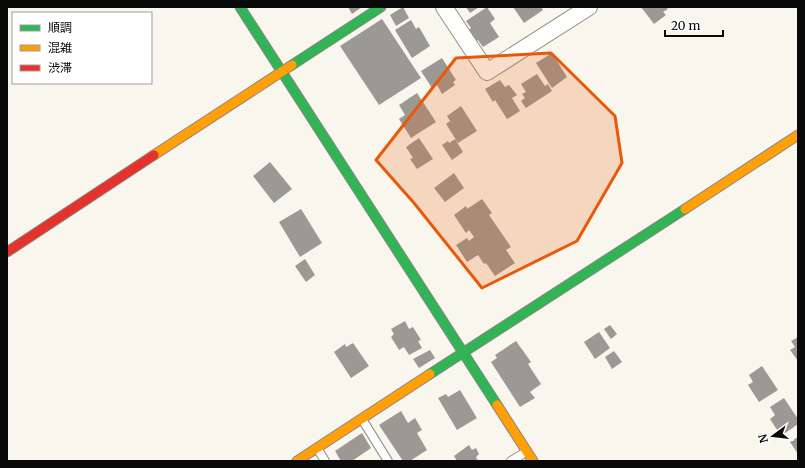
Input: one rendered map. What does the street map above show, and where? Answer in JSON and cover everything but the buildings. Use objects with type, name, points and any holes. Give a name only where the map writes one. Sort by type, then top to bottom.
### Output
[{"type":"street","points":[[240,7],[533,461]]},
{"type":"street","points":[[7,252],[381,7]]},
{"type":"street","points":[[444,7],[487,72],[588,7]]},
{"type":"street","points":[[297,461],[798,135]]},
{"type":"lane","points":[[362,419],[388,461]]},
{"type":"lane","points":[[317,448],[325,461]]},
{"type":"lane","points":[[511,461],[526,451]]},
{"type":"highlighted area","points":[[551,53],[615,116],[622,163],[577,241],[482,288],[414,203],[376,160],[456,58]]},
{"type":"traffic: fast","points":[[240,7],[497,405]]},
{"type":"traffic: fast","points":[[292,65],[381,7]]},
{"type":"traffic: fast","points":[[430,374],[685,209]]},
{"type":"traffic: slow","points":[[154,155],[292,65]]},
{"type":"traffic: slow","points":[[685,209],[798,135]]},
{"type":"traffic: slow","points":[[297,461],[430,374]]},
{"type":"traffic: slow","points":[[497,405],[533,461]]},
{"type":"traffic: jam","points":[[7,252],[154,155]]}]
